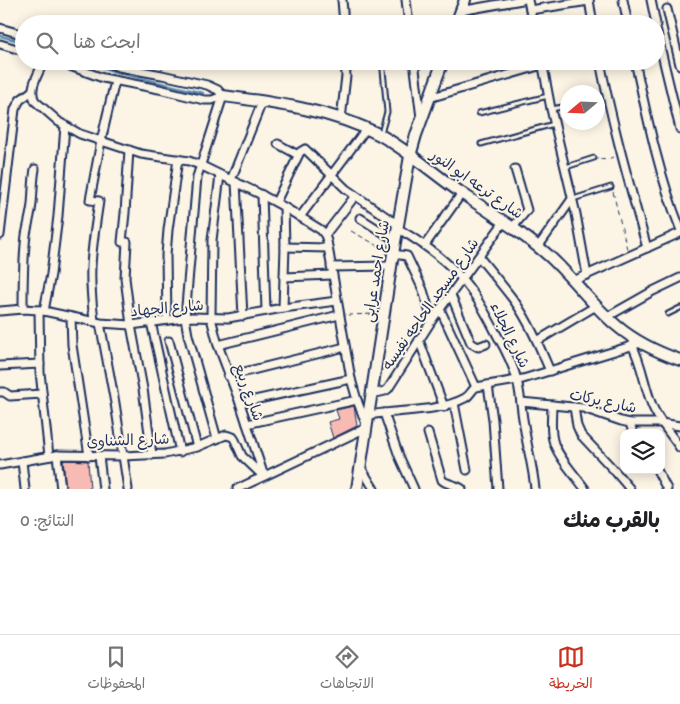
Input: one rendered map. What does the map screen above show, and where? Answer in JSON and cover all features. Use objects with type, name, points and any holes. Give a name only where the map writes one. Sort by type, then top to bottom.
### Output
[{"type":"street","points":[[342,0],[343,15]]},
{"type":"street","points":[[406,0],[408,15]]},
{"type":"street","points":[[459,15],[465,0]]},
{"type":"street","points":[[460,11],[522,0]]},
{"type":"street","points":[[528,0],[531,15]]},
{"type":"street","points":[[530,10],[589,0],[592,15]]},
{"type":"street","points":[[623,0],[626,15]]},
{"type":"street","points":[[651,0],[654,15]]},
{"type":"street","points":[[667,9],[680,65]]},
{"type":"street","points":[[0,28],[15,32]]},
{"type":"street","points":[[0,44],[15,48]]},
{"type":"street","points":[[665,67],[680,129]]},
{"type":"street","points":[[40,70],[32,95],[35,101],[65,126],[101,142],[129,150],[200,164],[276,202],[321,230],[325,235],[351,379],[356,400],[367,427],[237,489]]},
{"type":"street","name":"شارع ترعه ابو النور","points":[[83,70],[115,81],[204,100],[212,100],[223,96],[310,110],[380,135],[538,247],[636,344],[680,360]]},
{"type":"street","name":"شارع ترعه ابو النور","points":[[136,70],[207,86],[218,90],[223,96]]},
{"type":"street","points":[[341,120],[346,70]]},
{"type":"street","points":[[415,70],[421,121]]},
{"type":"street","name":"شارع احمد عرابى","points":[[357,489],[395,240],[410,156],[440,70]]},
{"type":"street","points":[[429,98],[519,70]]},
{"type":"street","points":[[543,70],[587,275]]},
{"type":"street","points":[[602,70],[621,155],[648,248]]},
{"type":"street","points":[[637,70],[663,176],[680,228]]},
{"type":"street","points":[[115,81],[90,200],[100,201],[92,248],[91,295],[114,394],[128,489]]},
{"type":"street","points":[[0,235],[15,109],[20,100],[32,91]]},
{"type":"street","points":[[223,96],[200,164],[196,184],[185,318],[217,439],[226,435],[233,437],[242,456],[264,476]]},
{"type":"street","points":[[243,316],[234,181],[262,102]]},
{"type":"street","points":[[61,489],[42,394],[40,364],[42,311],[52,264],[58,216],[65,126]]},
{"type":"street","points":[[300,217],[366,129]]},
{"type":"street","points":[[276,202],[298,155],[278,144]]},
{"type":"street","points":[[129,150],[122,242],[126,242],[125,278],[130,325],[143,389],[152,455]]},
{"type":"street","name":"شارع الجلاء","points":[[298,155],[301,150],[307,150],[354,196],[425,245],[463,279],[488,317],[511,363],[517,381],[535,489]]},
{"type":"street","points":[[167,320],[166,255],[178,159]]},
{"type":"street","points":[[23,309],[23,266],[35,169]]},
{"type":"street","name":"شارع مسجد الحاجه نفيسه","points":[[372,394],[385,392],[388,389],[432,320],[479,257],[509,225],[527,210],[515,169]]},
{"type":"street","name":"شارع ربيع","points":[[220,175],[212,240],[211,318],[228,376],[240,404],[264,476]]},
{"type":"street","points":[[425,245],[462,193]]},
{"type":"street","points":[[262,195],[266,311]]},
{"type":"street","points":[[325,235],[354,196]]},
{"type":"street","points":[[538,247],[572,200]]},
{"type":"street","points":[[283,308],[284,207]]},
{"type":"street","points":[[360,218],[395,240]]},
{"type":"street","points":[[573,281],[680,233]]},
{"type":"street","points":[[285,248],[328,248]]},
{"type":"street","points":[[393,254],[408,256],[423,290],[432,320]]},
{"type":"street","points":[[479,257],[515,302],[537,340],[550,371]]},
{"type":"street","points":[[331,267],[391,266]]},
{"type":"street","points":[[284,277],[332,275]]},
{"type":"street","points":[[607,317],[680,278]]},
{"type":"street","points":[[451,295],[471,343],[478,347],[486,344]]},
{"type":"street","name":"شارع الجهاد","points":[[0,311],[23,309],[42,311],[115,325],[130,325],[198,316],[228,318],[337,301]]},
{"type":"street","points":[[537,340],[596,306]]},
{"type":"street","points":[[440,310],[476,387]]},
{"type":"street","points":[[218,345],[339,315]]},
{"type":"street","points":[[71,317],[72,345],[89,456]]},
{"type":"street","points":[[151,322],[180,452]]},
{"type":"street","points":[[419,340],[444,406]]},
{"type":"street","points":[[169,341],[197,447]]},
{"type":"street","points":[[368,415],[444,406],[468,396],[472,389],[476,387],[517,381],[636,344],[638,360],[652,405],[661,422],[680,448]]},
{"type":"street","points":[[228,376],[345,347]]},
{"type":"street","points":[[0,366],[40,364]]},
{"type":"street","points":[[240,404],[351,379]]},
{"type":"street","points":[[488,385],[493,420],[498,489]]},
{"type":"street","points":[[0,392],[10,396],[42,394]]},
{"type":"street","points":[[247,424],[356,400]]},
{"type":"street","name":"شارع بركات","points":[[521,402],[574,407],[612,419],[630,422],[661,422],[680,426]]},
{"type":"street","points":[[454,403],[468,470]]},
{"type":"street","points":[[552,405],[553,443],[558,453],[585,489]]},
{"type":"street","points":[[574,407],[577,426],[581,436],[630,489]]},
{"type":"street","points":[[384,413],[399,456],[414,489]]},
{"type":"street","points":[[630,422],[632,429]]},
{"type":"street","points":[[428,434],[442,480],[459,486],[462,489]]},
{"type":"street","name":"شارع الشناوى","points":[[0,465],[53,456],[123,456],[180,452],[217,439]]},
{"type":"street","points":[[99,456],[103,489]]},
{"type":"street","points":[[22,461],[25,489]]},
{"type":"street","points":[[360,466],[374,489]]},
{"type":"street","points":[[659,474],[667,489]]},
{"type":"lane","points":[[380,135],[388,112],[383,70]]},
{"type":"lane","points":[[479,113],[548,96]]},
{"type":"lane","points":[[551,109],[560,107]]},
{"type":"lane","points":[[481,144],[554,124]]},
{"type":"lane","points":[[565,168],[594,158]]},
{"type":"lane","points":[[572,200],[611,187]]},
{"type":"lane","points":[[668,314],[680,308]]},
{"type":"path","points":[[594,158],[606,160],[621,155]]},
{"type":"path","points":[[611,187],[628,256]]},
{"type":"path","points":[[351,231],[393,254]]},
{"type":"path","points":[[339,315],[384,313]]},
{"type":"building","points":[[354,406],[357,426],[333,438],[328,422],[339,419],[336,410]]},
{"type":"building","points":[[63,460],[88,461],[90,489],[66,489]]},
{"type":"waterway","points":[[0,36],[15,40]]},
{"type":"waterway","points":[[110,70],[203,93]]}]
